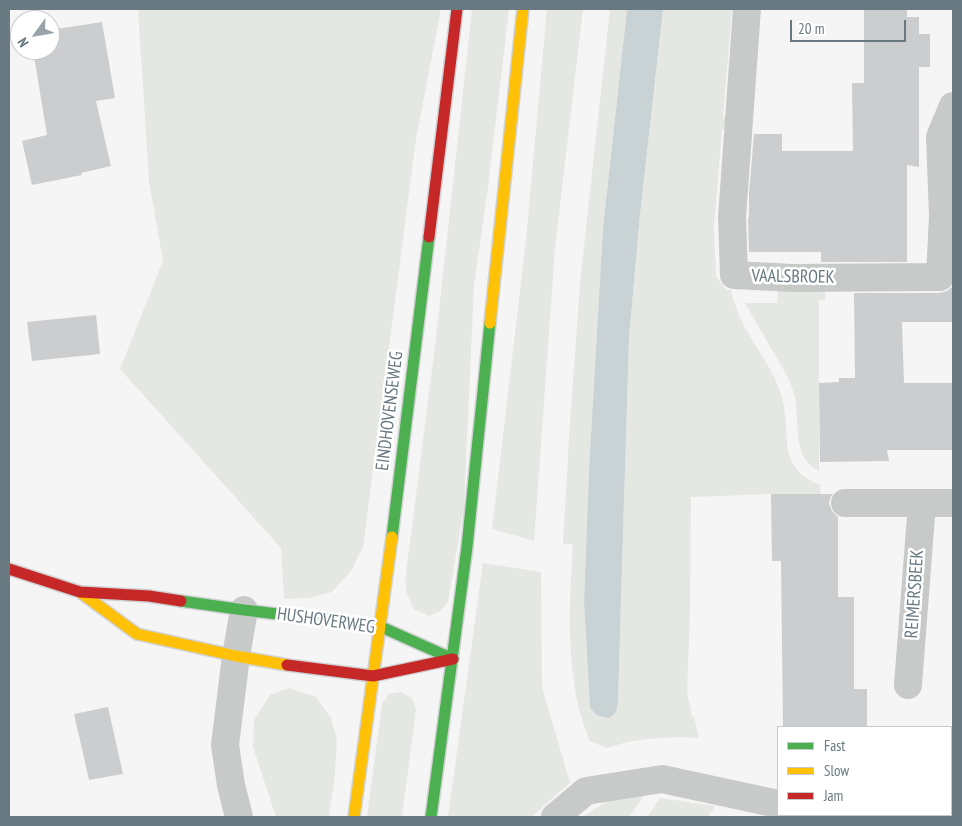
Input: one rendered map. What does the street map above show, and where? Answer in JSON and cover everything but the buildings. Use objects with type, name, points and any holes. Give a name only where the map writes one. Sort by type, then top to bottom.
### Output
[{"type":"main road","name":"EINDHOVENSEWEG","points":[[354,817],[402,463],[457,9]]},
{"type":"main road","points":[[431,817],[467,547],[523,9]]},
{"type":"main road","name":"HUSHOVERWEG","points":[[9,569],[80,592],[149,596],[244,610],[379,626],[453,659]]},
{"type":"main road","name":"HUSHOVERWEG","points":[[80,592],[137,634],[236,656],[305,668],[373,676],[453,659]]},
{"type":"street","name":"VAALSBROEK","points":[[747,9],[732,218],[734,275],[794,278],[940,277],[948,216],[940,137],[953,106]]},
{"type":"street","points":[[845,503],[953,503]]},
{"type":"street","name":"REIMERSBEEK","points":[[908,685],[922,504]]},
{"type":"street","points":[[239,817],[231,785],[225,745],[236,656],[244,610]]},
{"type":"street","points":[[555,817],[586,791],[662,779],[777,804]]},
{"type":"shaded area","points":[[138,9],[441,9],[416,139],[363,547],[351,571],[332,592],[308,598],[284,599],[281,548],[120,369],[163,261],[149,182]]},
{"type":"shaded area","points":[[472,9],[509,9],[488,187],[474,285],[464,507],[448,602],[440,611],[429,616],[414,609],[407,594],[405,581],[436,339]]},
{"type":"shaded area","points":[[547,9],[583,9],[555,248],[534,541],[492,529],[526,240]]},
{"type":"shaded area","points":[[610,9],[627,9],[603,228],[589,470],[584,602],[590,708],[618,699],[629,337],[640,215],[663,9],[732,9],[723,117],[727,117],[726,129],[722,130],[714,228],[716,277],[727,290],[731,290],[744,325],[778,386],[784,406],[787,446],[792,462],[802,474],[820,485],[821,494],[691,497],[687,692],[699,738],[647,739],[607,748],[589,741],[577,702],[572,671],[570,635],[573,544],[563,544],[580,284]]},
{"type":"shaded area","points":[[627,9],[663,9],[640,215],[629,337],[618,699],[616,710],[609,718],[597,715],[590,708],[584,602],[589,470],[603,228]]},
{"type":"shaded area","points":[[825,290],[825,300],[819,300],[819,471],[810,465],[800,449],[795,398],[788,379],[745,303],[777,303],[778,291]]},
{"type":"shaded area","points":[[483,563],[541,572],[542,687],[570,783],[531,817],[448,817]]},
{"type":"shaded area","points":[[289,688],[316,697],[331,718],[337,739],[329,817],[276,817],[253,747],[254,720],[270,695]]},
{"type":"shaded area","points":[[401,692],[412,698],[416,709],[402,817],[367,817],[382,704],[389,694]]},
{"type":"shaded area","points":[[647,791],[629,817],[582,817],[614,797]]},
{"type":"shaded area","points":[[660,798],[715,806],[708,817],[647,817]]},
{"type":"traffic: fast","points":[[392,537],[429,237]]},
{"type":"traffic: fast","points":[[431,817],[467,547],[490,323]]},
{"type":"traffic: fast","points":[[181,601],[379,626],[453,659]]},
{"type":"traffic: slow","points":[[490,323],[523,9]]},
{"type":"traffic: slow","points":[[354,817],[392,537]]},
{"type":"traffic: slow","points":[[80,592],[137,634],[236,656],[287,665]]},
{"type":"traffic: jam","points":[[429,237],[457,9]]},
{"type":"traffic: jam","points":[[9,569],[80,592],[149,596],[181,601]]},
{"type":"traffic: jam","points":[[287,665],[373,676],[453,659]]}]
